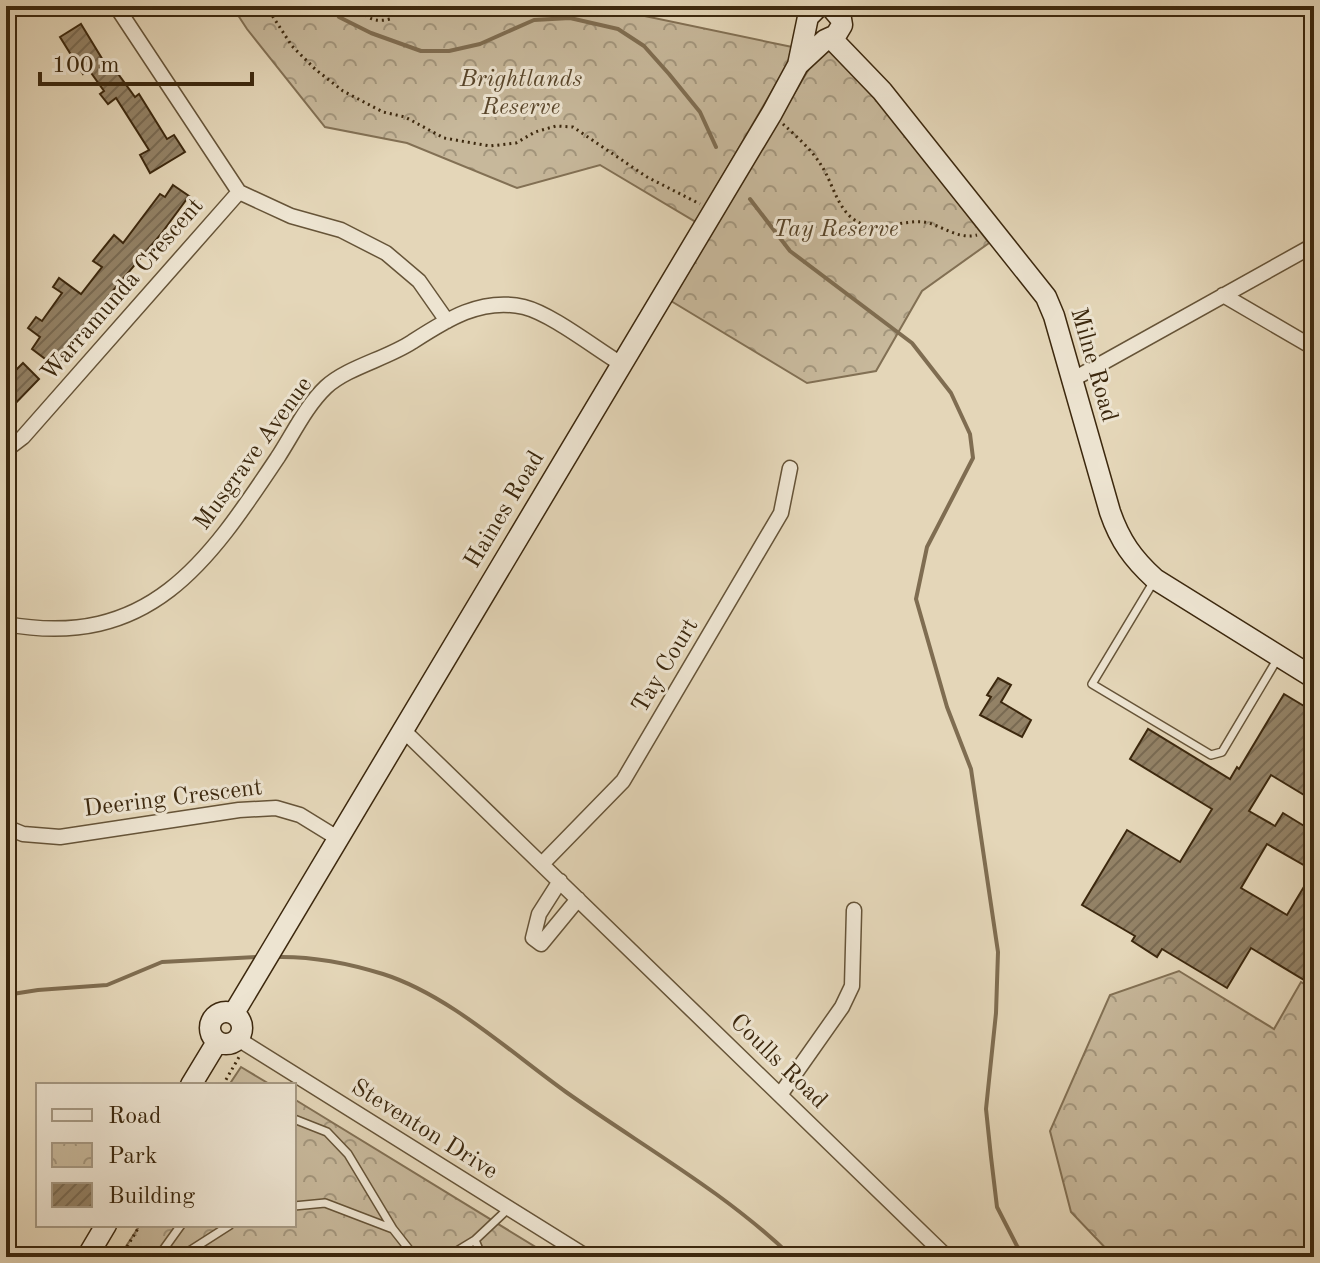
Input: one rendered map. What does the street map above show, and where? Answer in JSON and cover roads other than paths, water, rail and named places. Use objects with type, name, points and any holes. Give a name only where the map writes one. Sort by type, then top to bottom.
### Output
[{"type":"main road","points":[[808,14],[814,36],[835,21]]},
{"type":"main road","name":"Haines Road","points":[[234,1013],[772,113],[798,65],[808,14]]},
{"type":"main road","points":[[798,65],[835,21]]},
{"type":"main road","name":"Milne Road","points":[[835,21],[882,91],[1046,297],[1120,540],[1135,562],[1155,579],[1314,678]]},
{"type":"main road","points":[[193,1083],[234,1042],[243,1025],[234,1013],[223,1011],[211,1022],[210,1033],[234,1042]]},
{"type":"main road","points":[[87,1257],[105,1227]]},
{"type":"street","points":[[116,6],[239,192],[291,216],[341,230],[386,253],[419,281],[447,321]]},
{"type":"street","points":[[1306,6],[1314,11]]},
{"type":"street","name":"Warramunda Crescent","points":[[6,450],[23,437],[239,192]]},
{"type":"street","points":[[1070,381],[1314,245]]},
{"type":"street","points":[[1223,295],[1314,348]]},
{"type":"street","name":"Musgrave Avenue","points":[[6,624],[30,629],[78,627],[126,614],[171,591],[200,565],[239,514],[326,387],[385,358],[447,321],[484,305],[525,307],[623,365]]},
{"type":"street","name":"Tay Court","points":[[542,864],[623,781],[781,513],[790,468]]},
{"type":"street","name":"Coulls Road","points":[[403,730],[947,1257]]},
{"type":"street","name":"Deering Crescent","points":[[6,827],[23,834],[60,837],[239,810],[276,808],[300,815],[339,839]]},
{"type":"street","points":[[560,881],[539,914],[533,938],[541,944],[578,899]]},
{"type":"street","points":[[780,1095],[842,1007],[852,986],[854,910]]},
{"type":"street","name":"Steventon Drive","points":[[234,1042],[587,1257]]},
{"type":"lane","points":[[1155,579],[1092,684],[1211,755],[1222,752],[1279,657]]},
{"type":"lane","points":[[296,1120],[327,1132],[348,1154],[393,1229],[415,1257]]},
{"type":"lane","points":[[296,1206],[325,1203],[393,1229]]},
{"type":"lane","points":[[447,1257],[475,1240],[509,1208]]},
{"type":"lane","points":[[158,1257],[180,1227]]},
{"type":"lane","points":[[180,1257],[227,1227]]},
{"type":"lane","points":[[475,1240],[482,1257]]},
{"type":"waterway","points":[[332,6],[339,17],[371,33],[421,51],[449,51],[480,44],[534,20],[570,18],[618,29],[644,46],[669,74],[700,112],[716,147]]},
{"type":"waterway","points":[[750,199],[790,251],[912,343],[951,393],[970,434],[973,458],[927,547],[916,599],[947,707],[971,769],[998,952],[996,1013],[986,1109],[991,1157],[997,1207],[1017,1246],[1027,1257]]},
{"type":"waterway","points":[[6,995],[107,985],[162,962],[258,957]]},
{"type":"waterway","points":[[275,957],[316,959],[356,967],[408,983],[432,996],[711,1190],[792,1257]]},
{"type":"park label","name":"Brightlands Reserve","points":[[521,94]]},
{"type":"park label","name":"Tay Reserve","points":[[836,230]]}]
